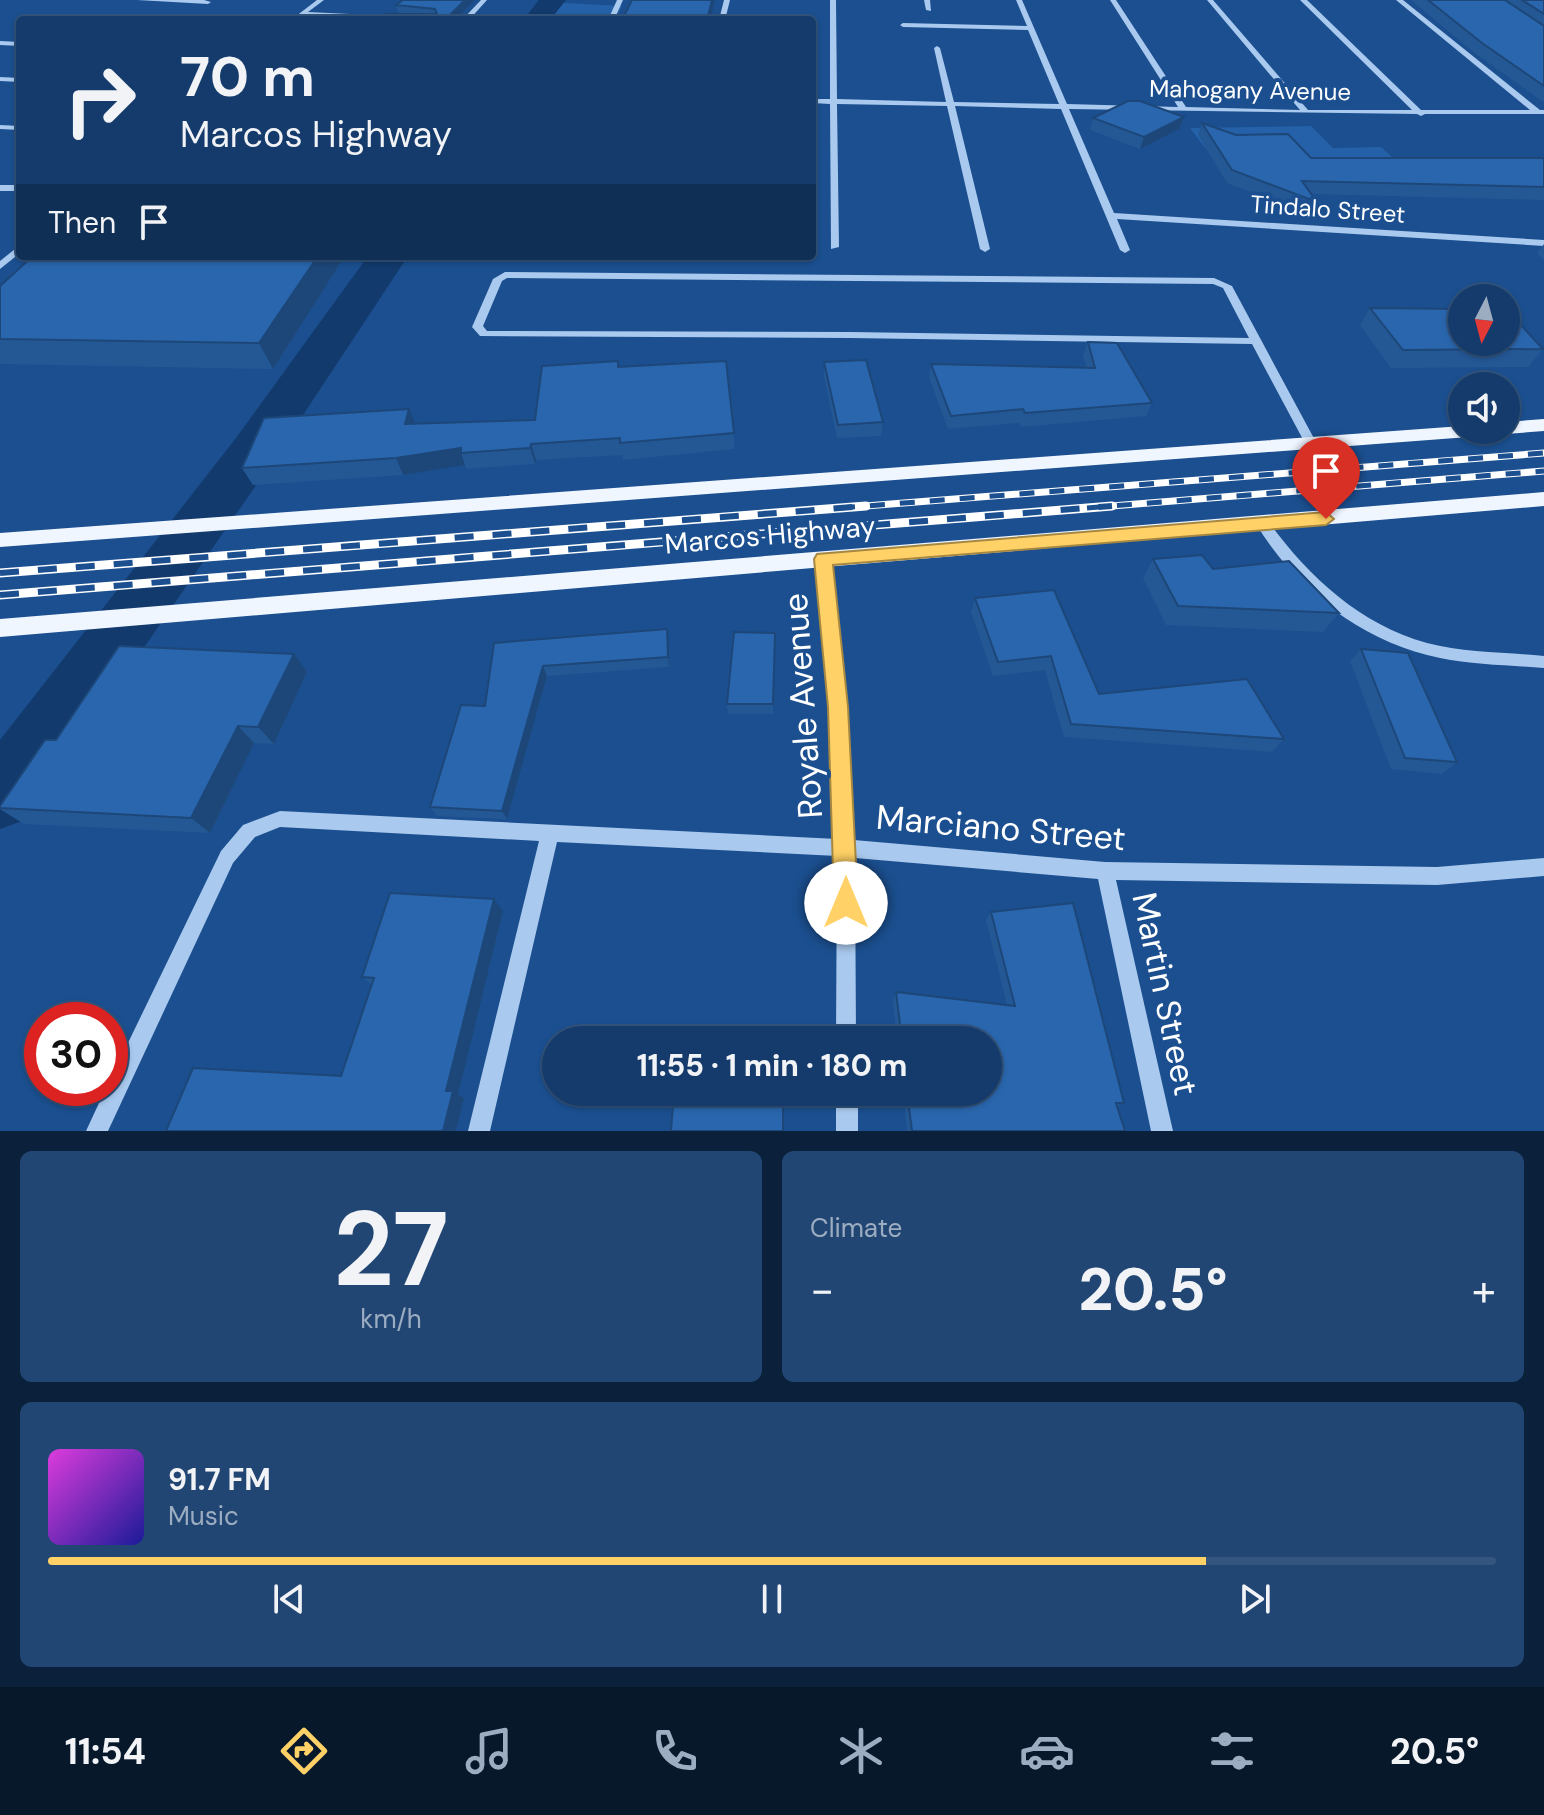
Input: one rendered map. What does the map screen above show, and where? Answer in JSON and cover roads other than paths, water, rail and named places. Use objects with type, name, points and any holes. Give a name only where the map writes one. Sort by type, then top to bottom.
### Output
[{"type":"main road","points":[[1520,427],[1544,425]]},
{"type":"main road","name":"Marcos Highway","points":[[0,540],[1448,433]]},
{"type":"main road","name":"Marcos Highway","points":[[0,628],[1544,499]]},
{"type":"street","points":[[140,0],[208,2]]},
{"type":"street","points":[[299,16],[321,0]]},
{"type":"street","points":[[469,16],[484,0]]},
{"type":"street","points":[[833,0],[834,247]]},
{"type":"street","points":[[927,0],[929,10]]},
{"type":"street","points":[[1019,0],[1125,250]]},
{"type":"street","points":[[1113,0],[1183,108]]},
{"type":"street","points":[[1210,0],[1306,112]]},
{"type":"street","points":[[1303,0],[1421,114]]},
{"type":"street","points":[[1399,0],[1541,112]]},
{"type":"street","points":[[385,16],[393,9]]},
{"type":"street","points":[[302,14],[334,16]]},
{"type":"street","points":[[903,25],[1032,28]]},
{"type":"street","points":[[937,48],[985,249]]},
{"type":"street","name":"Mahogany Avenue","points":[[816,101],[1421,114],[1541,112]]},
{"type":"street","name":"Tindalo Street","points":[[1110,216],[1544,243]]},
{"type":"street","points":[[0,266],[16,252]]},
{"type":"street","points":[[1255,341],[484,334],[477,327],[498,279],[505,275],[1214,281],[1227,286],[1311,444]]},
{"type":"street","points":[[1263,524],[1287,560],[1313,587],[1370,628],[1429,650],[1544,662]]},
{"type":"street","name":"Royale Avenue","points":[[823,559],[838,707],[846,848],[846,1026]]},
{"type":"street","name":"Marciano Street","points":[[97,1131],[227,857],[249,831],[280,819],[846,848],[1105,871],[1437,876],[1544,867]]},
{"type":"street","points":[[479,1131],[550,834]]},
{"type":"street","name":"Martin Street","points":[[1105,871],[1162,1131]]},
{"type":"street","points":[[847,1106],[847,1131]]},
{"type":"waterway","points":[[539,16],[553,0]]},
{"type":"waterway","points":[[0,796],[254,450],[385,260]]},
{"type":"railway","points":[[840,508],[1544,453]]},
{"type":"railway","points":[[1087,508],[1544,471]]},
{"type":"railway","points":[[0,573],[866,506]]},
{"type":"railway","points":[[0,595],[1112,506]]}]
